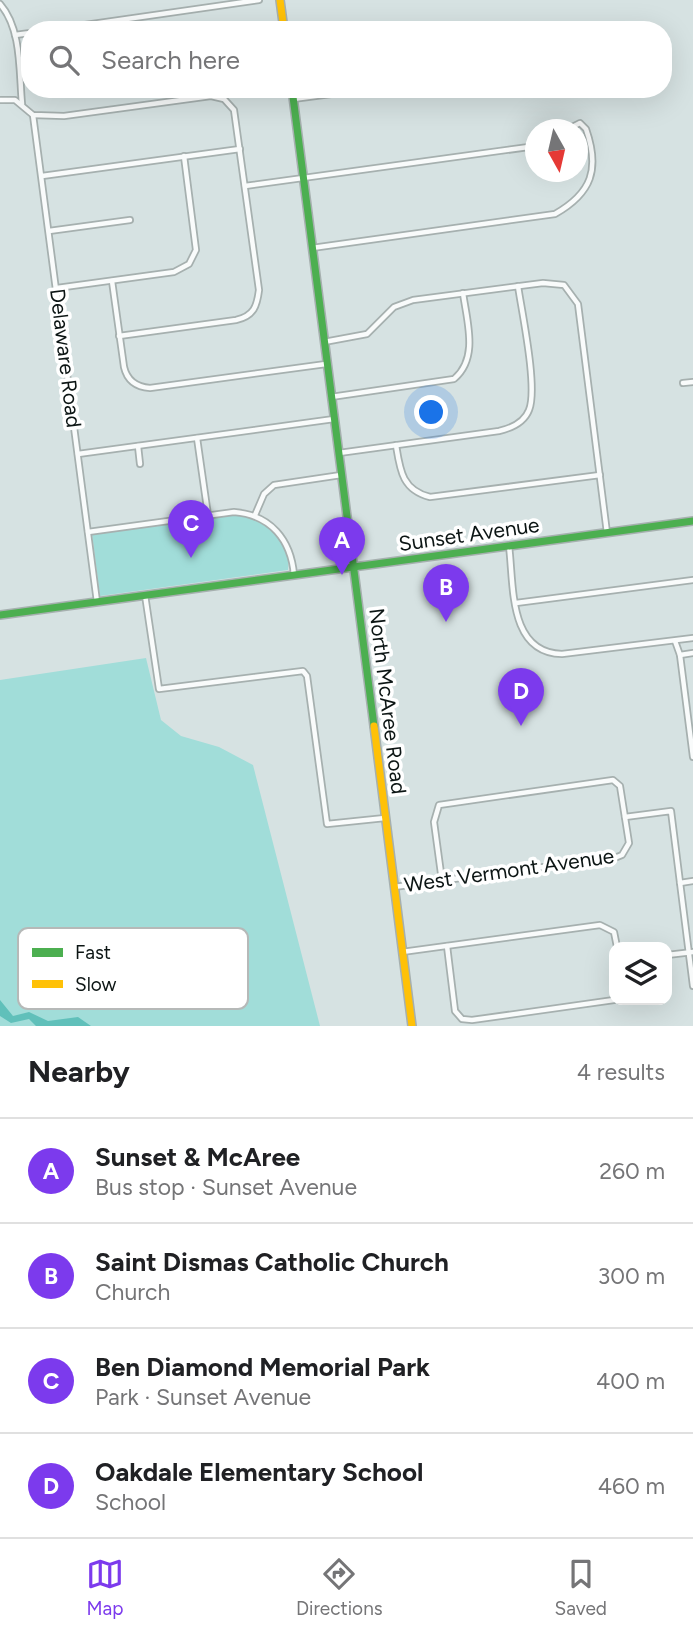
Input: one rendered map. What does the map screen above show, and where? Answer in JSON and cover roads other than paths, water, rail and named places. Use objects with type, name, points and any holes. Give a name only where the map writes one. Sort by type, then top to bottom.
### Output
[{"type":"street","points":[[113,21],[259,0]]},
{"type":"street","points":[[280,0],[283,21]]},
{"type":"street","points":[[0,5],[12,23],[15,35],[21,94]]},
{"type":"street","points":[[15,35],[21,34]]},
{"type":"street","points":[[21,98],[22,104]]},
{"type":"street","points":[[0,100],[22,104],[33,115],[64,116],[196,98]]},
{"type":"street","points":[[119,336],[236,320],[256,308],[259,290],[240,149],[233,110],[219,98]]},
{"type":"street","points":[[293,99],[301,98]]},
{"type":"street","name":"North McAree Road","points":[[293,99],[412,1026]]},
{"type":"street","name":"Delaware Road","points":[[33,115],[97,602]]},
{"type":"street","points":[[312,248],[542,217],[565,208],[589,186],[592,172],[588,134]]},
{"type":"street","points":[[245,186],[525,148]]},
{"type":"street","points":[[42,176],[240,149]]},
{"type":"street","points":[[57,288],[174,272],[189,264],[196,250],[184,156]]},
{"type":"street","points":[[50,231],[130,220]]},
{"type":"street","points":[[111,281],[125,373],[138,386],[150,388],[326,364]]},
{"type":"street","points":[[324,342],[367,334],[394,307],[404,302],[559,283],[572,293],[578,304],[607,533]]},
{"type":"street","points":[[339,453],[510,429],[530,409],[533,397],[518,286]]},
{"type":"street","points":[[331,397],[444,383],[462,372],[470,354],[463,293]]},
{"type":"street","points":[[683,383],[693,382]]},
{"type":"street","points":[[78,454],[334,419]]},
{"type":"street","points":[[197,438],[208,515]]},
{"type":"street","points":[[396,445],[400,475],[416,492],[430,497],[600,475]]},
{"type":"street","points":[[138,446],[140,464]]},
{"type":"street","points":[[254,515],[264,494],[274,485],[341,475]]},
{"type":"street","points":[[88,532],[234,512],[254,515],[285,540],[294,575]]},
{"type":"street","name":"Sunset Avenue","points":[[0,615],[693,521]]},
{"type":"street","points":[[509,546],[522,632],[536,647],[552,654],[562,654],[693,638]]},
{"type":"street","points":[[516,603],[693,580]]},
{"type":"street","points":[[145,596],[156,683],[161,690],[303,671],[307,676],[324,821],[331,826],[385,818]]},
{"type":"street","points":[[675,641],[680,655],[690,717],[693,757]]},
{"type":"street","points":[[680,655],[693,653]]},
{"type":"street","points":[[442,881],[434,814],[443,803],[613,780],[620,786],[625,817]]},
{"type":"street","name":"West Vermont Avenue","points":[[394,887],[622,855],[628,849],[625,817],[671,811],[680,883]]},
{"type":"street","points":[[693,881],[680,883],[691,952],[693,986]]},
{"type":"street","points":[[402,952],[600,925],[614,932],[616,942]]},
{"type":"street","points":[[447,946],[455,1011],[462,1019],[472,1020],[609,1001]]},
{"type":"street","points":[[672,954],[691,952]]},
{"type":"place","name":"Ben Diamond Memorial Park","points":[[191,558]]},
{"type":"place","name":"Sunset & McAree","points":[[342,575]]},
{"type":"place","name":"Saint Dismas Catholic Church","points":[[446,622]]},
{"type":"place","name":"Oakdale Elementary School","points":[[521,726]]}]
